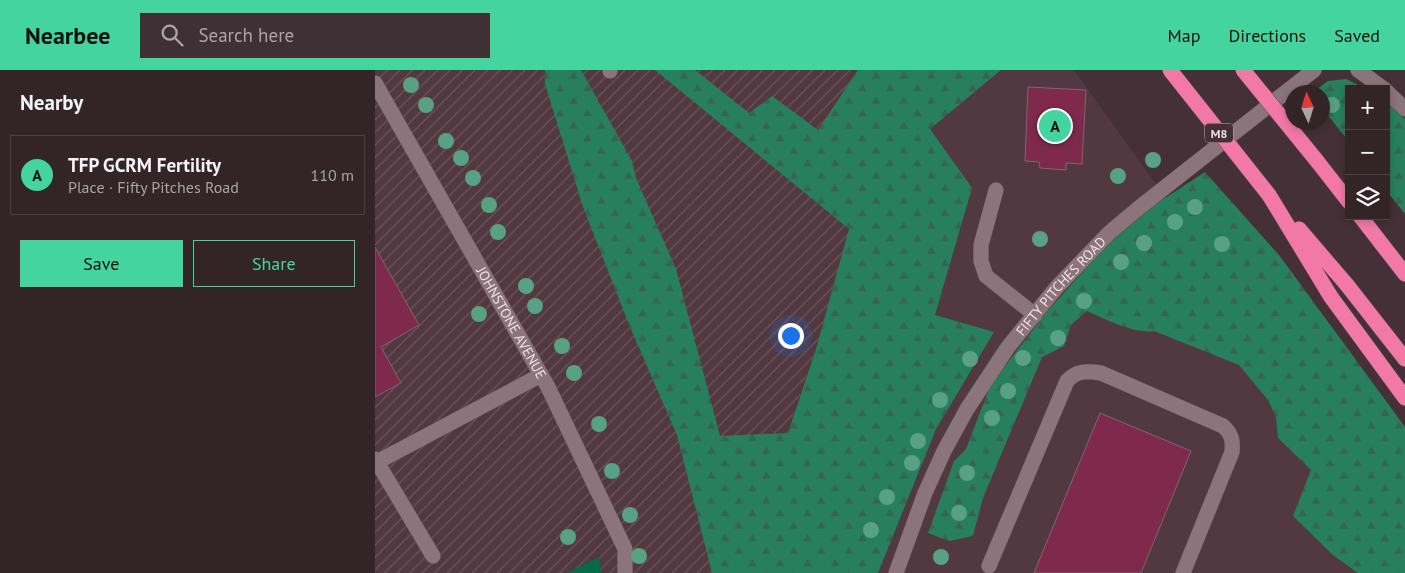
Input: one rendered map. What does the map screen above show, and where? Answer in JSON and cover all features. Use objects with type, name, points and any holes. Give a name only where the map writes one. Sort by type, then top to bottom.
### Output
[{"type":"highway","name":"M8","points":[[1169,70],[1269,195],[1347,285],[1405,360]]},
{"type":"highway","points":[[1243,70],[1345,197]]},
{"type":"highway","points":[[1269,195],[1331,298],[1405,398]]},
{"type":"highway","points":[[1363,220],[1405,274]]},
{"type":"street","name":"FIFTY PITCHES ROAD","points":[[896,573],[909,534],[944,451],[990,373],[1008,347],[1057,287],[1109,233],[1140,206],[1314,70]]},
{"type":"street","points":[[1358,70],[1378,85]]},
{"type":"street","name":"JOHNSTONE AVENUE","points":[[375,83],[541,375],[625,549],[625,573]]},
{"type":"street","points":[[1390,95],[1405,109]]},
{"type":"street","points":[[997,190],[981,245],[981,261],[986,276],[1035,315]]},
{"type":"street","points":[[989,566],[1067,381],[1073,375],[1086,371],[1101,374],[1127,385],[1223,426],[1229,432],[1233,441],[1232,452],[1183,573]]},
{"type":"street","points":[[433,556],[376,461],[541,375]]},
{"type":"shaded area","points":[[375,70],[894,70],[816,349],[743,573],[375,573]]},
{"type":"shaded area","points":[[894,70],[1074,70],[1331,428],[1405,573],[744,573],[797,403],[816,349]]},
{"type":"green space","points":[[545,70],[581,70],[632,161],[636,178],[676,269],[720,436],[788,433],[816,349],[849,229],[655,70],[695,70],[749,113],[772,96],[818,130],[858,70],[1001,70],[930,129],[972,188],[935,315],[994,332],[936,429],[878,573],[712,573],[677,435],[630,327],[583,207],[545,84]]},
{"type":"green space","points":[[1346,79],[1359,85],[1345,85],[1345,137],[1330,118],[1330,85],[1323,85],[1328,81]]},
{"type":"green space","points":[[1390,105],[1405,119],[1405,214],[1390,195]]},
{"type":"green space","points":[[1205,172],[1279,255],[1405,427],[1405,573],[1358,573],[1333,555],[1293,516],[1311,470],[1278,438],[1276,417],[1268,400],[1239,365],[1154,331],[1129,328],[1087,311],[1071,325],[1064,346],[1042,357],[983,498],[973,536],[949,541],[928,533],[954,461],[966,449],[991,384],[1046,313],[1112,239],[1142,213]]},
{"type":"green space","points":[[599,557],[601,573],[567,573]]},
{"type":"building","points":[[1028,87],[1086,90],[1082,164],[1066,163],[1066,170],[1040,168],[1039,162],[1025,161]]},
{"type":"building","points":[[375,247],[419,325],[381,347],[401,383],[375,397]]},
{"type":"building","points":[[1100,413],[1191,451],[1141,573],[1034,573]]},
{"type":"place","name":"TFP GCRM Fertility","points":[[1055,126]]}]
